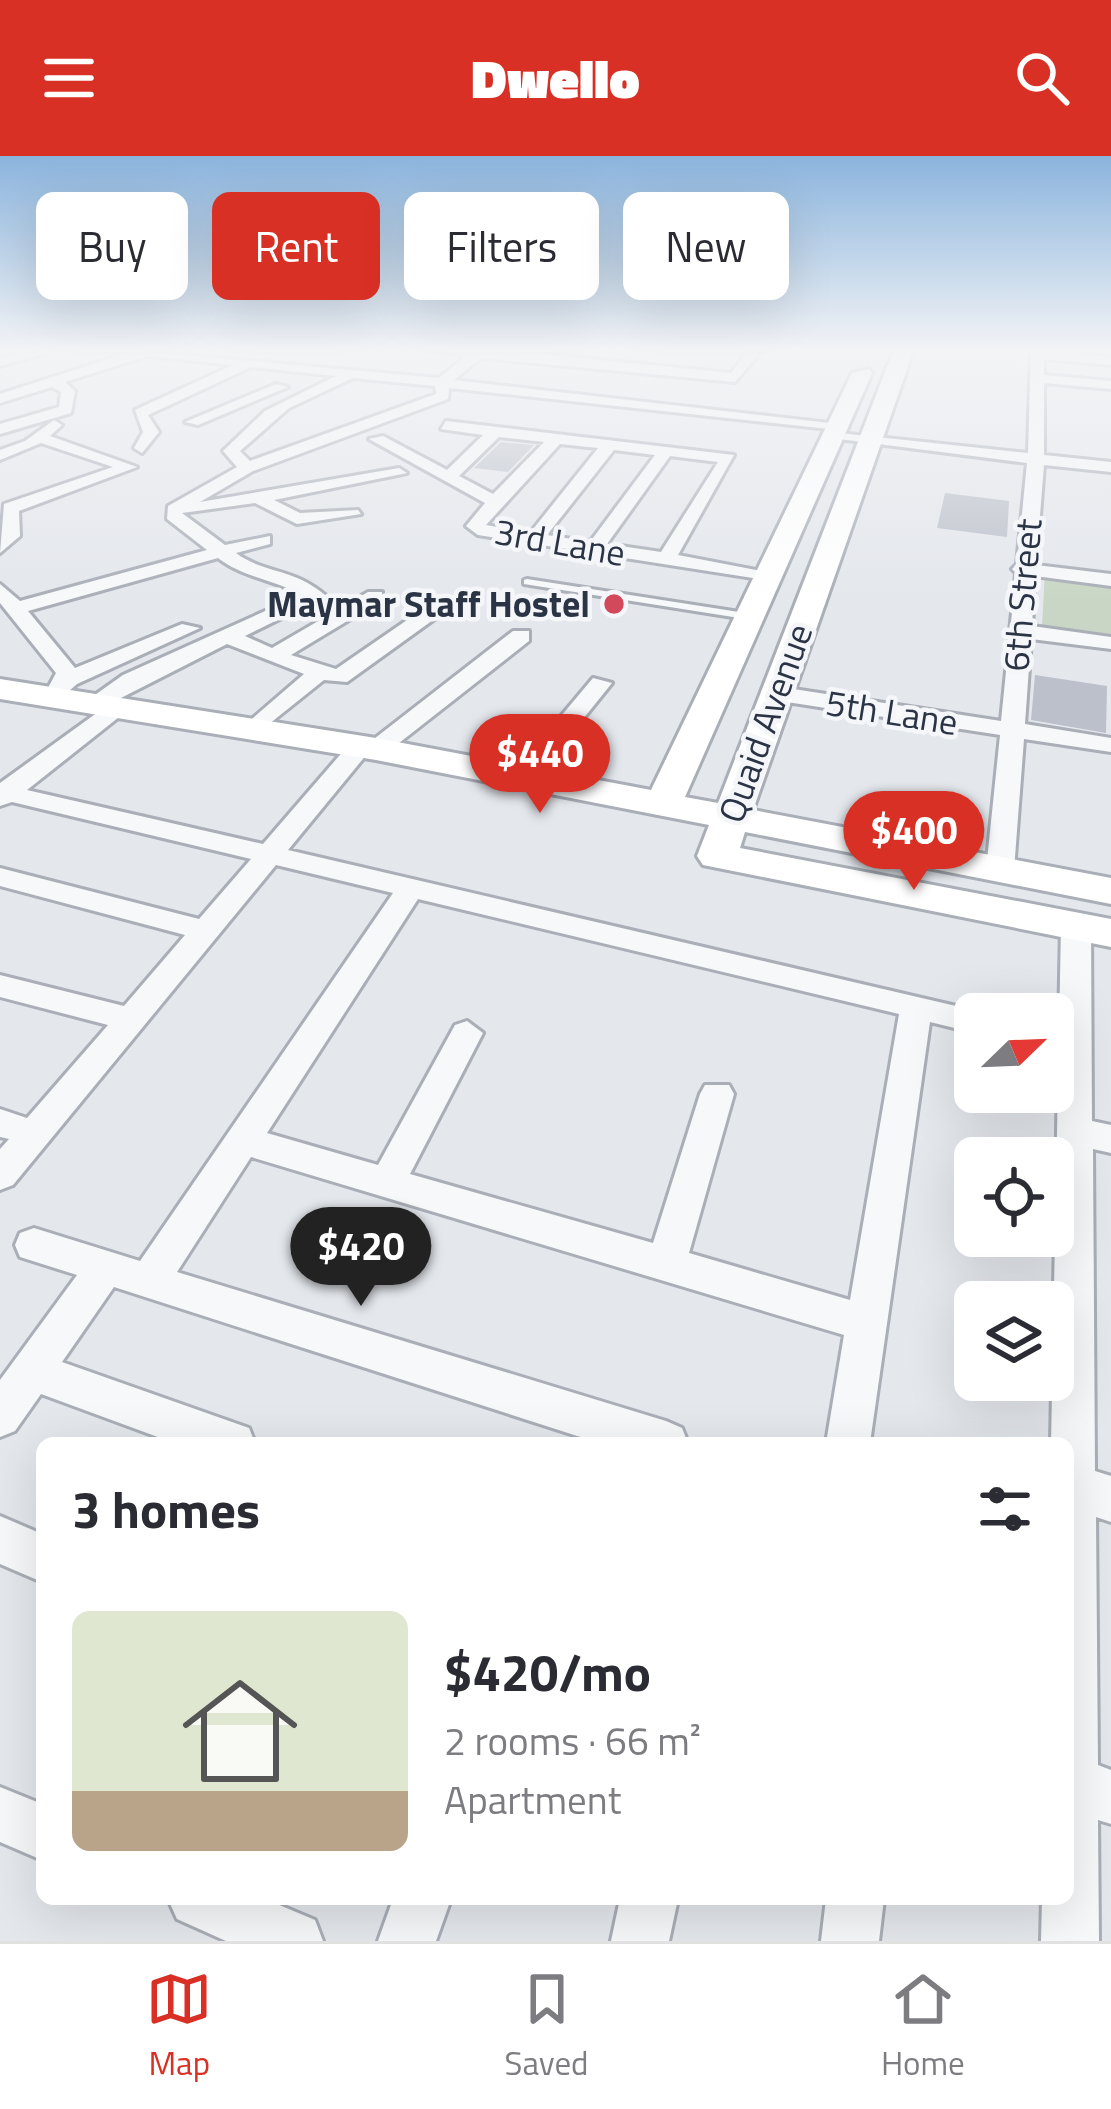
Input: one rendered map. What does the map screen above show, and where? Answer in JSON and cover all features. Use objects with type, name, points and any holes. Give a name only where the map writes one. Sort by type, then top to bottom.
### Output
[{"type":"main road","name":"Quaid Avenue","points":[[663,804],[834,432]]},
{"type":"main road","name":"Quaid Avenue","points":[[872,432],[724,838],[1093,930]]},
{"type":"main road","points":[[0,688],[62,688],[109,704],[369,747],[663,804],[724,838],[1000,870],[1111,891]]},
{"type":"street","points":[[46,432],[8,452],[55,496]]},
{"type":"street","points":[[142,448],[151,432]]},
{"type":"street","points":[[247,468],[231,451],[248,432]]},
{"type":"street","points":[[172,512],[247,468],[336,432]]},
{"type":"street","points":[[447,479],[495,432]]},
{"type":"street","points":[[507,432],[557,438],[687,432]]},
{"type":"street","points":[[839,432],[868,442],[1111,467]]},
{"type":"street","name":"6th Street","points":[[1000,870],[1036,432]]},
{"type":"street","points":[[608,433],[666,451],[728,458],[666,559]]},
{"type":"street","points":[[534,539],[608,433]]},
{"type":"street","points":[[0,547],[11,536],[9,508],[129,467],[41,438]]},
{"type":"street","points":[[495,502],[557,438]]},
{"type":"street","name":"3rd Lane","points":[[438,445],[377,439],[495,502],[478,529],[772,575]]},
{"type":"street","points":[[457,448],[477,450]]},
{"type":"street","points":[[594,549],[666,451]]},
{"type":"street","points":[[172,512],[399,473]]},
{"type":"street","points":[[260,499],[297,519],[352,514]]},
{"type":"street","points":[[2,794],[131,680],[316,596],[278,573],[246,570],[172,512]]},
{"type":"street","points":[[18,608],[263,540]]},
{"type":"street","points":[[1022,569],[1111,580]]},
{"type":"street","points":[[0,590],[18,608],[62,688],[189,628]]},
{"type":"street","points":[[273,658],[376,596]]},
{"type":"street","points":[[229,637],[317,674],[343,676],[433,611]]},
{"type":"street","points":[[1018,631],[1111,644]]},
{"type":"street","points":[[0,1175],[265,857],[369,747],[521,636]]},
{"type":"street","points":[[254,729],[317,674]]},
{"type":"street","points":[[524,776],[601,682]]},
{"type":"street","name":"5th Lane","points":[[775,693],[1010,730]]},
{"type":"street","points":[[1010,730],[1111,745]]},
{"type":"street","points":[[2,794],[954,1018]]},
{"type":"street","points":[[0,877],[204,930]]},
{"type":"street","points":[[147,1284],[409,890]]},
{"type":"street","points":[[1074,1001],[1093,930]]},
{"type":"street","points":[[0,986],[130,1019]]},
{"type":"street","points":[[849,1437],[916,1010]]},
{"type":"street","points":[[387,1183],[466,1033]]},
{"type":"street","points":[[1074,1073],[1092,1135],[1092,1493],[1074,1551]]},
{"type":"street","points":[[666,1264],[717,1094]]},
{"type":"street","points":[[0,1123],[35,1134]]},
{"type":"street","points":[[242,1140],[867,1323]]},
{"type":"street","points":[[34,1245],[585,1431],[626,1437]]},
{"type":"street","points":[[0,1416],[105,1268]]},
{"type":"street","points":[[32,1371],[216,1437]]},
{"type":"street","points":[[0,1540],[36,1555]]},
{"type":"street","points":[[1074,1644],[1080,1765],[1074,1871]]},
{"type":"street","points":[[0,1814],[36,1829]]},
{"type":"street","points":[[211,1905],[294,1941]]},
{"type":"street","points":[[407,1941],[420,1905]]},
{"type":"street","points":[[640,1941],[648,1905]]},
{"type":"street","points":[[850,1941],[854,1905]]},
{"type":"street","points":[[1070,1941],[1072,1905]]},
{"type":"lane","points":[[527,582],[752,617]]},
{"type":"green space","points":[[1045,572],[1111,582],[1111,636],[1042,626]]},
{"type":"building","points":[[501,442],[534,445],[508,472],[474,468]]},
{"type":"building","points":[[945,493],[1009,501],[1007,537],[937,528]]},
{"type":"building","points":[[1035,675],[1107,686],[1106,733],[1031,720]]},
{"type":"place","name":"Maymar Staff Hostel","points":[[614,604]]}]
